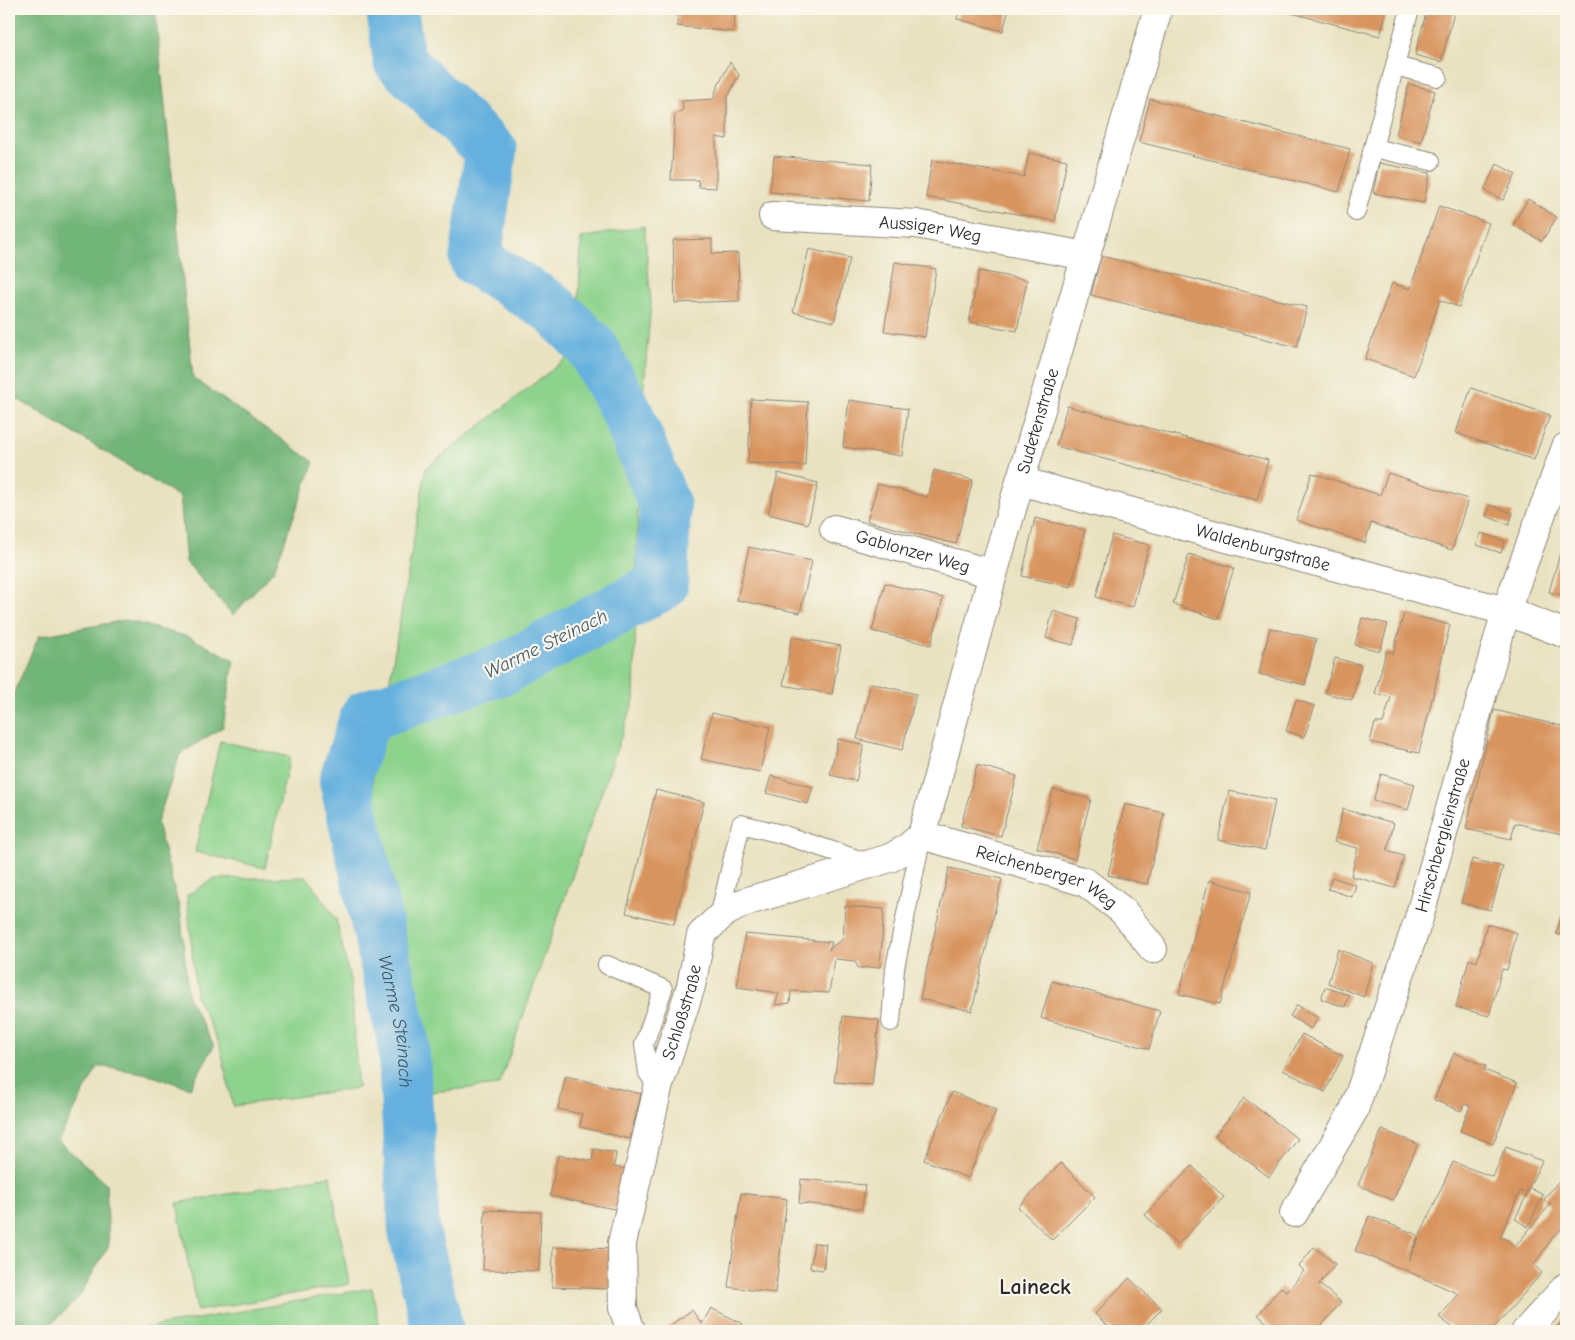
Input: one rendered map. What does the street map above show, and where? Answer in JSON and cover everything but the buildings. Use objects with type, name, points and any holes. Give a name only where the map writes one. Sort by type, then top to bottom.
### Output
[{"type":"street","name":"Sudetenstraße","points":[[922,835],[993,574],[1158,9]]},
{"type":"street","name":"Aussiger Weg","points":[[773,216],[916,224],[1086,256]]},
{"type":"street","name":"Hirschbergleinstraße","points":[[1294,1213],[1354,1110],[1419,918],[1506,611],[1566,447]]},
{"type":"street","name":"Waldenburgstraße","points":[[1020,481],[1263,548],[1506,611],[1566,634]]},
{"type":"street","name":"Gablonzer Weg","points":[[834,529],[993,574]]},
{"type":"street","name":"Schloßstraße","points":[[631,1331],[623,1308],[622,1243],[658,1088],[691,986],[701,936],[724,913],[745,902],[890,858],[906,850],[922,835]]},
{"type":"street","name":"Reichenberger Weg","points":[[922,835],[1085,882],[1123,911],[1153,948]]},
{"type":"street","points":[[1526,1331],[1566,1287]]},
{"type":"lane","points":[[1356,212],[1410,9]]},
{"type":"lane","points":[[1395,66],[1438,77]]},
{"type":"lane","points":[[1374,148],[1431,161]]},
{"type":"lane","points":[[719,918],[741,824],[781,834],[872,864]]},
{"type":"lane","points":[[891,1022],[895,968],[922,835]]},
{"type":"lane","points":[[607,965],[663,989],[644,1044],[648,1073],[658,1088]]},
{"type":"green space","points":[[9,9],[155,9],[193,378],[314,462],[274,570],[233,615],[186,562],[180,497],[9,394]]},
{"type":"green space","points":[[644,226],[651,303],[639,443],[634,700],[499,1085],[432,1092],[371,789],[426,468],[577,350],[581,238]]},
{"type":"green space","points":[[126,620],[189,637],[234,660],[223,727],[180,754],[157,823],[181,915],[188,997],[214,1046],[190,1088],[143,1073],[98,1066],[58,1141],[106,1183],[109,1245],[79,1297],[44,1331],[9,1331],[9,704],[39,636]]},
{"type":"green space","points":[[220,741],[290,757],[265,868],[195,852]]},
{"type":"green space","points":[[307,877],[336,919],[351,984],[358,1088],[233,1106],[220,1046],[196,996],[187,895],[214,879]]},
{"type":"green space","points":[[330,1176],[349,1284],[197,1311],[177,1203]]},
{"type":"green space","points":[[372,1288],[380,1331],[129,1331]]},
{"type":"waterway","name":"Warme Steinach","points":[[392,9],[399,61],[491,151],[475,260],[551,307],[591,346],[628,415],[665,506],[662,585],[506,668],[366,716],[345,780],[403,1041],[414,1231],[438,1331]]},
{"type":"district","name":"Laineck","points":[[1035,1287]]}]
